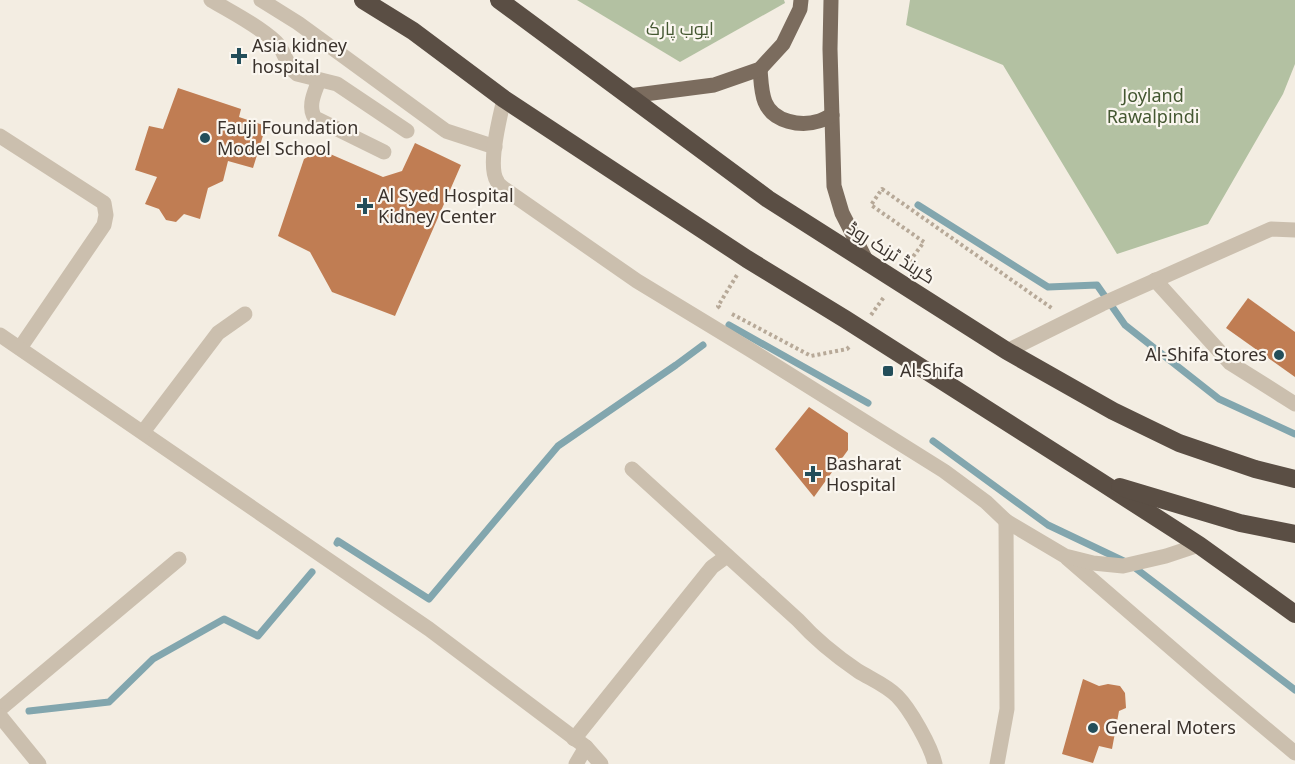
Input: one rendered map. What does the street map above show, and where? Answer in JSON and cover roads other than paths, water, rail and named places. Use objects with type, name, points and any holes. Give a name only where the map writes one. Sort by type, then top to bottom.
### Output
[{"type":"highway","points":[[363,0],[413,31],[504,99],[747,259],[1199,545],[1295,614]]},
{"type":"highway","name":"گرینڈ ٹرنک روڈ","points":[[499,0],[768,200],[1007,351],[1113,411],[1179,443],[1255,469],[1295,479]]},
{"type":"highway","points":[[1098,480],[1239,523],[1295,534]]},
{"type":"main road","points":[[629,96],[714,85],[760,69],[783,44],[800,9],[801,0]]},
{"type":"main road","points":[[831,0],[834,186],[842,213],[868,264]]},
{"type":"main road","points":[[760,69],[764,100],[772,112],[789,122],[800,123],[819,121],[832,115]]},
{"type":"street","points":[[211,0],[276,42],[292,70],[297,74],[337,84],[407,131]]},
{"type":"street","points":[[261,0],[298,23],[446,131],[495,147]]},
{"type":"street","points":[[319,80],[311,110],[315,117],[384,152]]},
{"type":"street","points":[[504,99],[493,158],[493,172],[503,188],[637,281],[944,471],[986,502],[1006,521],[1065,556],[1295,753]]},
{"type":"street","points":[[0,136],[104,203],[106,215],[104,225],[20,348]]},
{"type":"street","points":[[1007,351],[1069,319],[1271,229],[1295,230]]},
{"type":"street","points":[[1155,280],[1230,363],[1295,404]]},
{"type":"street","points":[[143,432],[218,333],[245,314]]},
{"type":"street","points":[[0,334],[429,629],[580,743],[601,764]]},
{"type":"street","points":[[633,470],[798,620],[815,639],[859,672],[897,696],[933,753],[936,764]]},
{"type":"street","points":[[997,764],[1007,710],[1006,521]]},
{"type":"street","points":[[1065,556],[1092,563],[1123,566],[1166,556],[1199,545]]},
{"type":"street","points":[[576,764],[580,743],[712,567],[727,556]]},
{"type":"street","points":[[0,709],[179,559]]},
{"type":"street","points":[[0,716],[39,764]]},
{"type":"waterway","points":[[918,205],[1048,287],[1097,285],[1125,325],[1219,399],[1295,434]]},
{"type":"waterway","points":[[729,325],[868,403]]},
{"type":"waterway","points":[[337,543],[338,541],[429,599],[558,446],[703,345]]},
{"type":"waterway","points":[[933,441],[1048,525],[1130,564],[1295,690]]},
{"type":"waterway","points":[[29,711],[109,702],[153,659],[224,619],[258,636],[312,572]]},
{"type":"place","name":"Asia kidney hospital","points":[[239,56]]},
{"type":"place","name":"Fauji Foundation Model School","points":[[205,138]]},
{"type":"place","name":"Al Syed Hospital Kidney Center","points":[[365,206]]},
{"type":"place","name":"Al-Shifa Stores","points":[[1279,355]]},
{"type":"place","name":"Al-Shifa","points":[[888,371]]},
{"type":"place","name":"Basharat Hospital","points":[[813,474]]},
{"type":"place","name":"General Moters","points":[[1093,728]]},
{"type":"park label","name":"ایوب پارک","points":[[680,29]]},
{"type":"park label","name":"Joyland Rawalpindi","points":[[1153,106]]}]
